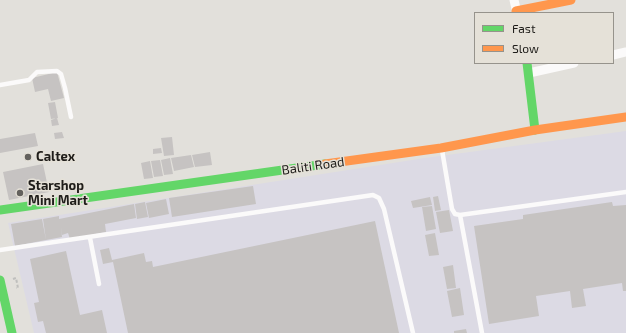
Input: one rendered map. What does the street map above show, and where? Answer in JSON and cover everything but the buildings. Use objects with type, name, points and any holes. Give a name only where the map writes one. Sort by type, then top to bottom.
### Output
[{"type":"main road","points":[[517,12],[571,0]]},
{"type":"main road","points":[[527,64],[534,110],[535,130]]},
{"type":"main road","name":"Baliti Road","points":[[0,210],[441,148],[535,130],[626,117]]},
{"type":"main road","points":[[0,280],[12,333]]},
{"type":"street","points":[[514,0],[517,12]]},
{"type":"street","points":[[614,55],[626,52]]},
{"type":"street","points":[[529,73],[570,64]]},
{"type":"lane","points":[[0,84],[29,80],[37,72],[57,71],[61,74],[71,117]]},
{"type":"lane","points":[[441,148],[452,210],[455,214],[460,215],[626,192]]},
{"type":"lane","points":[[0,250],[90,238],[373,195],[379,198],[384,209],[413,333]]},
{"type":"lane","points":[[460,215],[482,333]]},
{"type":"lane","points":[[90,238],[99,284]]},
{"type":"path","points":[[16,278],[18,288]]},
{"type":"shaded area","points":[[626,131],[626,333],[34,333],[8,223],[425,158]]},
{"type":"traffic: fast","points":[[527,64],[535,130]]},
{"type":"traffic: fast","points":[[0,210],[325,164]]},
{"type":"traffic: fast","points":[[0,280],[12,333]]},
{"type":"traffic: slow","points":[[516,11],[571,0]]},
{"type":"traffic: slow","points":[[325,164],[441,148],[535,130],[626,117]]},
{"type":"place","name":"Caltex","points":[[28,157]]},
{"type":"place","name":"Starshop Mini Mart","points":[[20,193]]}]
